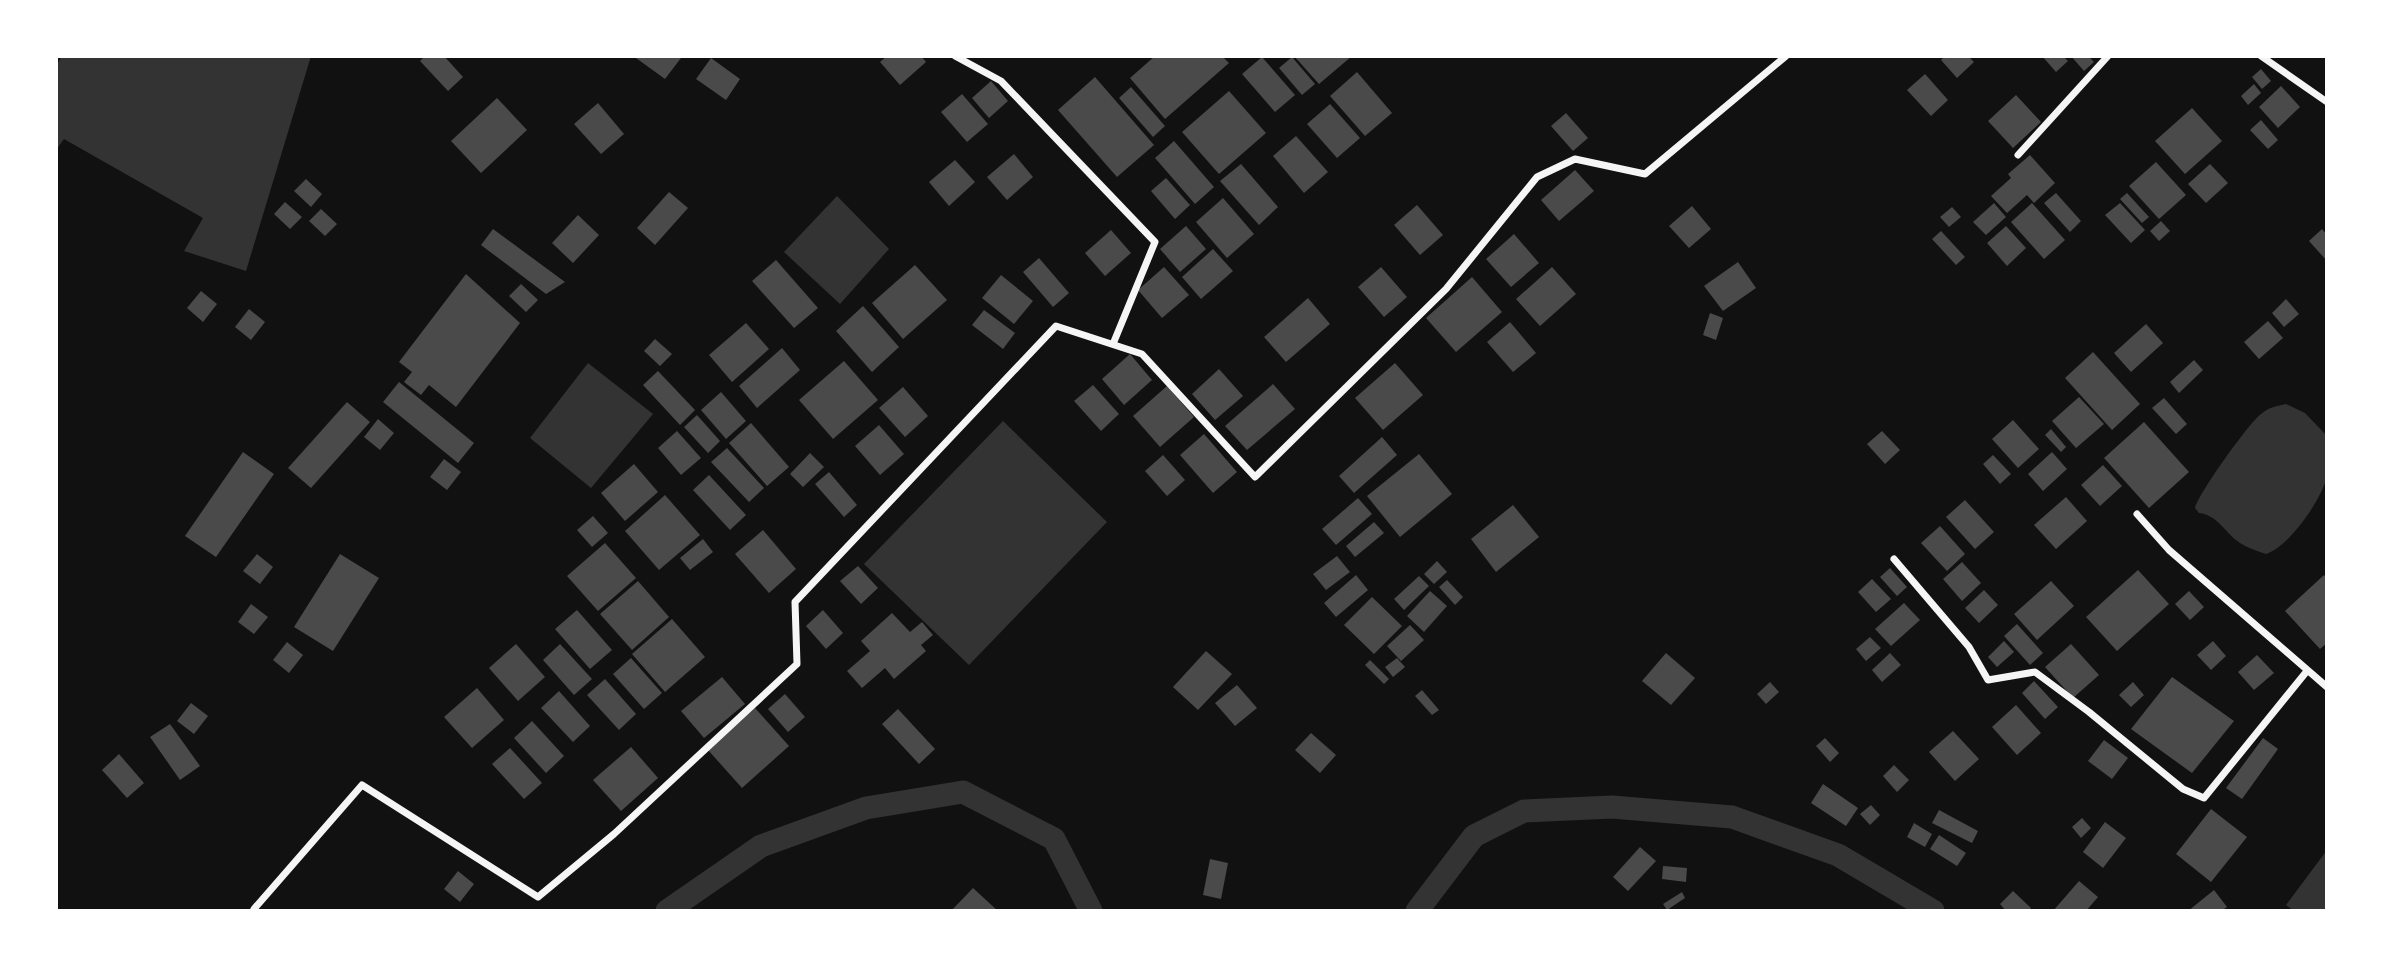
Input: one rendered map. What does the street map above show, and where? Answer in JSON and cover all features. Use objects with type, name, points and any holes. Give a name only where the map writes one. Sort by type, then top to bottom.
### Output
[{"type":"street","points":[[955,56],[1001,81],[1155,242],[1113,344]]},
{"type":"street","points":[[254,909],[362,785],[538,897],[614,834],[797,664],[795,602],[1056,326],[1142,354],[1255,477],[1447,289],[1537,177],[1575,159],[1645,174],[1786,56]]},
{"type":"street","points":[[2018,155],[2108,56]]},
{"type":"street","points":[[2260,56],[2325,98]]},
{"type":"street","points":[[2137,514],[2169,550],[2327,687]]},
{"type":"street","points":[[1894,559],[1969,647],[1988,680],[2035,672],[2089,712],[2183,789],[2204,798],[2307,671]]},
{"type":"shaded area","points":[[62,56],[311,56],[246,271],[184,251],[203,218],[64,139],[56,150],[56,66]]},
{"type":"shaded area","points":[[837,196],[889,249],[840,304],[784,252]]},
{"type":"shaded area","points":[[588,363],[653,414],[591,488],[530,438]]},
{"type":"shaded area","points":[[2286,404],[2305,413],[2327,436],[2328,471],[2324,486],[2312,509],[2285,542],[2266,554],[2240,543],[2211,517],[2199,513],[2195,508],[2214,474],[2255,420],[2267,410]]},
{"type":"shaded area","points":[[1003,421],[1107,522],[969,665],[864,564]]},
{"type":"shaded area","points":[[2327,850],[2327,911],[2294,911],[2286,905]]},
{"type":"building","points":[[425,56],[444,56],[463,77],[448,91],[420,61]]},
{"type":"building","points":[[887,56],[921,56],[926,62],[900,85],[880,62]]},
{"type":"building","points":[[1155,56],[1222,56],[1229,63],[1165,119],[1130,78]]},
{"type":"building","points":[[1294,56],[1352,56],[1319,84]]},
{"type":"building","points":[[1945,56],[1968,56],[1974,62],[1957,78],[1941,60]]},
{"type":"building","points":[[2042,56],[2063,56],[2068,61],[2056,72]]},
{"type":"building","points":[[2071,56],[2088,56],[2094,62],[2084,71]]},
{"type":"building","points":[[1262,57],[1295,95],[1275,112],[1242,74]]},
{"type":"building","points":[[1292,57],[1315,84],[1302,95],[1279,68]]},
{"type":"building","points":[[636,58],[681,58],[665,79]]},
{"type":"building","points":[[711,58],[740,79],[726,100],[696,79]]},
{"type":"building","points":[[2261,69],[2271,81],[2262,89],[2252,77]]},
{"type":"building","points":[[1357,72],[1392,113],[1365,136],[1330,96]]},
{"type":"building","points":[[1925,74],[1948,100],[1931,116],[1907,90]]},
{"type":"building","points":[[1095,77],[1154,145],[1117,177],[1058,110]]},
{"type":"building","points":[[991,81],[1008,101],[989,118],[972,98]]},
{"type":"building","points":[[2254,84],[2261,93],[2248,105],[2241,96]]},
{"type":"building","points":[[2281,86],[2300,107],[2278,128],[2259,107]]},
{"type":"building","points":[[1131,87],[1165,126],[1153,137],[1119,98]]},
{"type":"building","points":[[1229,91],[1266,133],[1219,174],[1182,132]]},
{"type":"building","points":[[962,94],[988,124],[967,142],[941,112]]},
{"type":"building","points":[[2016,95],[2041,122],[2013,148],[1988,121]]},
{"type":"building","points":[[497,98],[527,130],[481,173],[451,141]]},
{"type":"building","points":[[598,103],[624,134],[601,154],[574,124]]},
{"type":"building","points":[[1330,104],[1360,138],[1337,158],[1307,124]]},
{"type":"building","points":[[2192,108],[2222,141],[2185,174],[2155,141]]},
{"type":"building","points":[[1566,113],[1588,138],[1573,151],[1551,126]]},
{"type":"building","points":[[2261,120],[2278,140],[2268,149],[2250,130]]},
{"type":"building","points":[[1296,136],[1328,172],[1304,193],[1273,156]]},
{"type":"building","points":[[1174,141],[1214,187],[1195,204],[1155,158]]},
{"type":"building","points":[[1014,154],[1033,177],[1007,200],[987,177]]},
{"type":"building","points":[[2030,155],[2055,183],[2034,203],[2027,195],[2007,213],[1991,196],[2011,178],[2008,174]]},
{"type":"building","points":[[955,160],[975,182],[949,206],[929,182]]},
{"type":"building","points":[[2156,162],[2186,195],[2159,219],[2129,186]]},
{"type":"building","points":[[1241,164],[1278,207],[1259,225],[1220,181]]},
{"type":"building","points":[[2210,164],[2228,183],[2206,203],[2188,184]]},
{"type":"building","points":[[1575,170],[1594,191],[1559,221],[1541,200]]},
{"type":"building","points":[[1166,178],[1190,205],[1175,219],[1151,191]]},
{"type":"building","points":[[306,179],[322,194],[311,207],[294,191]]},
{"type":"building","points":[[669,192],[688,208],[655,245],[637,228]]},
{"type":"building","points":[[2056,193],[2081,221],[2070,232],[2044,203]]},
{"type":"building","points":[[2127,193],[2149,217],[2142,223],[2120,199]]},
{"type":"building","points":[[1223,198],[1254,234],[1227,258],[1196,222]]},
{"type":"building","points":[[285,202],[302,217],[290,229],[274,214]]},
{"type":"building","points":[[1994,203],[2006,217],[1986,235],[1973,222]]},
{"type":"building","points":[[2032,203],[2065,240],[2044,259],[2011,222]]},
{"type":"building","points":[[2120,203],[2145,230],[2131,243],[2105,215]]},
{"type":"building","points":[[1417,205],[1443,235],[1420,255],[1394,225]]},
{"type":"building","points":[[1692,206],[1711,229],[1689,248],[1669,226]]},
{"type":"building","points":[[1952,207],[1961,217],[1949,227],[1940,217]]},
{"type":"building","points":[[321,209],[337,224],[325,236],[309,221]]},
{"type":"building","points":[[578,215],[599,235],[573,263],[552,243]]},
{"type":"building","points":[[2161,221],[2170,231],[2159,241],[2150,231]]},
{"type":"building","points":[[1186,226],[1206,249],[1180,272],[1160,249]]},
{"type":"building","points":[[2006,226],[2026,248],[2007,266],[1987,243]]},
{"type":"building","points":[[493,229],[565,282],[546,294],[481,245]]},
{"type":"building","points":[[2322,229],[2327,235],[2327,261],[2309,241]]},
{"type":"building","points":[[1111,230],[1131,253],[1105,276],[1085,253]]},
{"type":"building","points":[[1941,231],[1965,257],[1956,265],[1932,239]]},
{"type":"building","points":[[1514,234],[1539,263],[1511,287],[1486,259]]},
{"type":"building","points":[[1213,249],[1233,271],[1201,299],[1182,277]]},
{"type":"building","points":[[1039,258],[1069,293],[1053,307],[1023,272]]},
{"type":"building","points":[[776,260],[818,308],[794,328],[752,281]]},
{"type":"building","points":[[1738,262],[1756,288],[1723,311],[1704,286]]},
{"type":"building","points":[[915,265],[947,300],[903,339],[872,303]]},
{"type":"building","points":[[1164,267],[1189,295],[1162,318],[1138,290]]},
{"type":"building","points":[[1381,267],[1407,297],[1384,317],[1358,287]]},
{"type":"building","points":[[1552,267],[1576,294],[1540,326],[1516,299]]},
{"type":"building","points":[[466,274],[520,323],[456,407],[429,385],[421,395],[404,382],[412,372],[399,362]]},
{"type":"building","points":[[1001,275],[1033,301],[1014,324],[982,298]]},
{"type":"building","points":[[1472,277],[1502,312],[1456,352],[1426,318]]},
{"type":"building","points":[[521,284],[538,300],[526,312],[509,296]]},
{"type":"building","points":[[201,291],[217,304],[203,322],[187,308]]},
{"type":"building","points":[[1308,298],[1330,324],[1286,362],[1264,337]]},
{"type":"building","points":[[2286,299],[2299,314],[2284,327],[2272,313]]},
{"type":"building","points":[[863,306],[899,347],[872,372],[836,331]]},
{"type":"building","points":[[249,309],[265,322],[251,340],[235,327]]},
{"type":"building","points":[[984,310],[1015,333],[1003,349],[972,325]]},
{"type":"building","points":[[1710,313],[1723,318],[1716,340],[1703,335]]},
{"type":"building","points":[[2268,321],[2283,338],[2259,359],[2244,342]]},
{"type":"building","points":[[1510,322],[1536,353],[1513,372],[1487,342]]},
{"type":"building","points":[[746,323],[769,349],[732,382],[709,355]]},
{"type":"building","points":[[2146,324],[2163,343],[2131,372],[2114,353]]},
{"type":"building","points":[[655,339],[672,354],[660,366],[644,351]]},
{"type":"building","points":[[782,348],[800,370],[757,408],[739,386]]},
{"type":"building","points":[[2093,352],[2140,404],[2112,430],[2065,378]]},
{"type":"building","points":[[1130,354],[1152,380],[1124,405],[1102,379]]},
{"type":"building","points":[[2194,360],[2203,370],[2179,393],[2170,382]]},
{"type":"building","points":[[844,361],[878,400],[833,439],[799,400]]},
{"type":"building","points":[[1395,363],[1423,395],[1383,430],[1355,398]]},
{"type":"building","points":[[1219,369],[1243,396],[1215,420],[1192,394]]},
{"type":"building","points":[[658,371],[695,410],[680,425],[643,385]]},
{"type":"building","points":[[399,382],[474,443],[458,463],[383,402]]},
{"type":"building","points":[[1273,384],[1295,409],[1247,450],[1225,426]]},
{"type":"building","points":[[1093,385],[1119,414],[1101,431],[1074,401]]},
{"type":"building","points":[[1167,386],[1194,417],[1160,447],[1133,416]]},
{"type":"building","points":[[903,387],[928,416],[905,437],[879,408]]},
{"type":"building","points":[[721,392],[746,421],[726,439],[701,410]]},
{"type":"building","points":[[2079,397],[2104,424],[2076,448],[2052,421]]},
{"type":"building","points":[[2164,398],[2187,424],[2176,434],[2152,408]]},
{"type":"building","points":[[347,402],[370,422],[311,488],[288,468]]},
{"type":"building","points":[[697,415],[720,441],[708,453],[684,427]]},
{"type":"building","points":[[378,419],[394,433],[380,450],[364,437]]},
{"type":"building","points":[[2013,420],[2039,449],[2018,468],[1992,439]]},
{"type":"building","points":[[2144,422],[2189,472],[2149,508],[2104,458]]},
{"type":"building","points":[[751,423],[789,467],[767,486],[729,443]]},
{"type":"building","points":[[879,425],[904,454],[880,475],[855,446]]},
{"type":"building","points":[[2051,429],[2066,447],[2061,452],[2045,435]]},
{"type":"building","points":[[677,431],[701,458],[681,475],[658,448]]},
{"type":"building","points":[[1882,431],[1900,450],[1885,464],[1867,444]]},
{"type":"building","points":[[1204,434],[1237,472],[1213,493],[1180,455]]},
{"type":"building","points":[[1382,437],[1397,455],[1354,493],[1339,476]]},
{"type":"building","points":[[727,448],[764,488],[749,502],[711,462]]},
{"type":"building","points":[[243,452],[274,474],[216,557],[185,536]]},
{"type":"building","points":[[2052,452],[2067,469],[2043,491],[2028,474]]},
{"type":"building","points":[[810,453],[824,467],[803,487],[790,474]]},
{"type":"building","points":[[1419,454],[1452,494],[1400,537],[1367,496]]},
{"type":"building","points":[[1163,455],[1185,480],[1167,496],[1145,471]]},
{"type":"building","points":[[1993,455],[2011,474],[2000,484],[1983,464]]},
{"type":"building","points":[[444,459],[461,472],[447,490],[430,477]]},
{"type":"building","points":[[634,464],[658,492],[625,521],[601,493]]},
{"type":"building","points":[[2103,465],[2122,486],[2100,506],[2081,485]]},
{"type":"building","points":[[829,472],[857,505],[844,517],[815,484]]},
{"type":"building","points":[[709,475],[746,515],[730,530],[693,490]]},
{"type":"building","points":[[665,495],[700,535],[659,570],[625,531]]},
{"type":"building","points":[[2066,497],[2087,521],[2056,549],[2034,525]]},
{"type":"building","points":[[1358,498],[1372,514],[1336,545],[1322,529]]},
{"type":"building","points":[[1965,500],[1994,532],[1975,549],[1946,517]]},
{"type":"building","points":[[1513,505],[1539,537],[1496,572],[1471,539]]},
{"type":"building","points":[[593,516],[608,533],[592,547],[577,530]]},
{"type":"building","points":[[1374,522],[1384,533],[1355,557],[1346,546]]},
{"type":"building","points":[[1940,526],[1965,554],[1947,571],[1921,543]]},
{"type":"building","points":[[763,530],[796,569],[769,593],[735,554]]},
{"type":"building","points":[[703,539],[713,552],[690,570],[680,558]]},
{"type":"building","points":[[605,543],[636,578],[598,611],[567,576]]},
{"type":"building","points":[[257,554],[273,567],[260,584],[243,571]]},
{"type":"building","points":[[340,554],[379,578],[333,651],[294,627]]},
{"type":"building","points":[[1337,556],[1350,572],[1326,590],[1313,574]]},
{"type":"building","points":[[1437,561],[1447,572],[1434,584],[1424,574]]},
{"type":"building","points":[[1962,562],[1981,583],[1962,601],[1943,579]]},
{"type":"building","points":[[858,566],[878,588],[861,604],[840,581]]},
{"type":"building","points":[[1890,568],[1907,587],[1897,596],[1880,577]]},
{"type":"building","points":[[2138,570],[2169,604],[2117,651],[2086,617]]},
{"type":"building","points":[[1356,575],[1368,590],[1336,617],[1324,603]]},
{"type":"building","points":[[2324,575],[2327,579],[2327,643],[2320,649],[2285,611]]},
{"type":"building","points":[[1419,576],[1429,586],[1404,610],[1394,599]]},
{"type":"building","points":[[1872,579],[1891,599],[1876,612],[1858,592]]},
{"type":"building","points":[[1447,580],[1463,597],[1455,605],[1439,587]]},
{"type":"building","points":[[638,581],[669,617],[632,650],[600,614]]},
{"type":"building","points":[[2051,581],[2074,606],[2037,640],[2014,614]]},
{"type":"building","points":[[1984,590],[1998,605],[1979,623],[1965,608]]},
{"type":"building","points":[[1430,591],[1447,606],[1424,632],[1407,616]]},
{"type":"building","points":[[2189,591],[2204,607],[2190,620],[2175,604]]},
{"type":"building","points":[[1372,597],[1402,626],[1374,654],[1344,625]]},
{"type":"building","points":[[1904,603],[1920,620],[1891,646],[1875,629]]},
{"type":"building","points":[[251,604],[268,617],[254,634],[238,622]]},
{"type":"building","points":[[577,610],[612,650],[590,669],[555,629]]},
{"type":"building","points":[[823,610],[843,633],[826,649],[806,626]]},
{"type":"building","points":[[892,613],[910,632],[922,622],[933,635],[921,645],[926,651],[894,679],[885,668],[862,688],[847,671],[870,651],[861,641]]},
{"type":"building","points":[[672,619],[705,657],[665,692],[632,654]]},
{"type":"building","points":[[2017,624],[2043,653],[2030,665],[2004,636]]},
{"type":"building","points":[[1410,625],[1424,640],[1401,661],[1387,646]]},
{"type":"building","points":[[1870,637],[1881,648],[1866,661],[1856,649]]},
{"type":"building","points":[[2004,641],[2014,652],[1997,667],[1988,657]]},
{"type":"building","points":[[2213,641],[2226,656],[2211,670],[2197,655]]},
{"type":"building","points":[[287,642],[303,655],[289,673],[273,660]]},
{"type":"building","points":[[516,644],[545,677],[518,701],[489,668]]},
{"type":"building","points":[[560,644],[592,679],[574,695],[543,660]]},
{"type":"building","points":[[2071,644],[2099,675],[2073,698],[2045,667]]},
{"type":"building","points":[[1206,651],[1232,674],[1198,710],[1173,687]]},
{"type":"building","points":[[1666,653],[1695,678],[1671,705],[1642,681]]},
{"type":"building","points":[[1890,653],[1901,665],[1882,682],[1872,670]]},
{"type":"building","points":[[2257,655],[2274,673],[2254,690],[2238,672]]},
{"type":"building","points":[[631,658],[662,693],[644,709],[613,674]]},
{"type":"building","points":[[1397,658],[1405,667],[1393,677],[1385,667]]},
{"type":"building","points":[[1370,660],[1389,679],[1384,684],[1365,665]]},
{"type":"building","points":[[722,677],[745,704],[704,738],[681,711]]},
{"type":"building","points":[[2172,677],[2234,721],[2192,773],[2131,729]]},
{"type":"building","points":[[605,679],[636,714],[619,730],[587,695]]},
{"type":"building","points":[[2034,681],[2058,707],[2045,719],[2022,693]]},
{"type":"building","points":[[1770,682],[1779,692],[1766,704],[1757,694]]},
{"type":"building","points":[[2133,682],[2144,695],[2131,707],[2119,695]]},
{"type":"building","points":[[1237,685],[1257,708],[1235,726],[1215,703]]},
{"type":"building","points":[[477,688],[504,720],[472,748],[444,717]]},
{"type":"building","points":[[1422,690],[1439,710],[1432,715],[1415,696]]},
{"type":"building","points":[[559,691],[590,726],[573,742],[541,708]]},
{"type":"building","points":[[785,694],[805,717],[788,732],[768,709]]},
{"type":"building","points":[[191,703],[208,716],[194,734],[177,721]]},
{"type":"building","points":[[2016,705],[2041,733],[2017,755],[1992,727]]},
{"type":"building","points":[[755,708],[789,746],[742,788],[708,750]]},
{"type":"building","points":[[898,709],[935,749],[919,764],[882,724]]},
{"type":"building","points":[[532,721],[564,756],[546,773],[514,738]]},
{"type":"building","points":[[170,724],[200,766],[180,780],[150,737]]},
{"type":"building","points":[[1953,731],[1979,759],[1955,781],[1929,752]]},
{"type":"building","points":[[1311,733],[1336,755],[1320,773],[1295,750]]},
{"type":"building","points":[[1825,738],[1839,753],[1830,762],[1816,746]]},
{"type":"building","points":[[2263,738],[2278,749],[2242,799],[2226,788]]},
{"type":"building","points":[[2104,740],[2128,758],[2112,779],[2088,761]]},
{"type":"building","points":[[631,747],[658,778],[621,811],[593,780]]},
{"type":"building","points":[[510,748],[542,783],[524,799],[492,764]]},
{"type":"building","points":[[119,754],[144,783],[127,798],[102,770]]},
{"type":"building","points":[[1894,765],[1909,780],[1897,792],[1883,776]]},
{"type":"building","points":[[1823,784],[1858,808],[1846,826],[1811,803]]},
{"type":"building","points":[[1871,805],[1880,815],[1870,825],[1860,814]]},
{"type":"building","points":[[2211,809],[2247,837],[2211,882],[2176,854]]},
{"type":"building","points":[[1939,810],[1978,831],[1972,843],[1932,823]]},
{"type":"building","points":[[2082,818],[2091,828],[2081,838],[2072,827]]},
{"type":"building","points":[[2105,822],[2126,838],[2103,868],[2083,852]]},
{"type":"building","points":[[1914,823],[1932,834],[1925,847],[1907,837]]},
{"type":"building","points":[[1939,835],[1966,853],[1957,866],[1930,849]]},
{"type":"building","points":[[1640,847],[1656,861],[1628,891],[1613,877]]},
{"type":"building","points":[[1210,859],[1228,863],[1221,899],[1203,895]]},
{"type":"building","points":[[1663,866],[1687,868],[1686,882],[1662,879]]},
{"type":"building","points":[[458,871],[474,884],[460,902],[444,889]]},
{"type":"building","points":[[2079,881],[2098,897],[2086,911],[2053,911]]},
{"type":"building","points":[[973,888],[998,911],[951,911]]},
{"type":"building","points":[[2214,890],[2227,907],[2221,911],[2188,911]]},
{"type":"building","points":[[2013,891],[2031,908],[2028,911],[2006,911],[2000,904]]},
{"type":"building","points":[[1682,892],[1685,898],[1667,910],[1663,904]]},
{"type":"waterway","points":[[667,911],[761,846],[866,808],[963,792],[1054,839],[1091,911]]},
{"type":"waterway","points":[[1417,911],[1474,836],[1524,811],[1612,807],[1732,817],[1838,855],[1933,911]]}]
